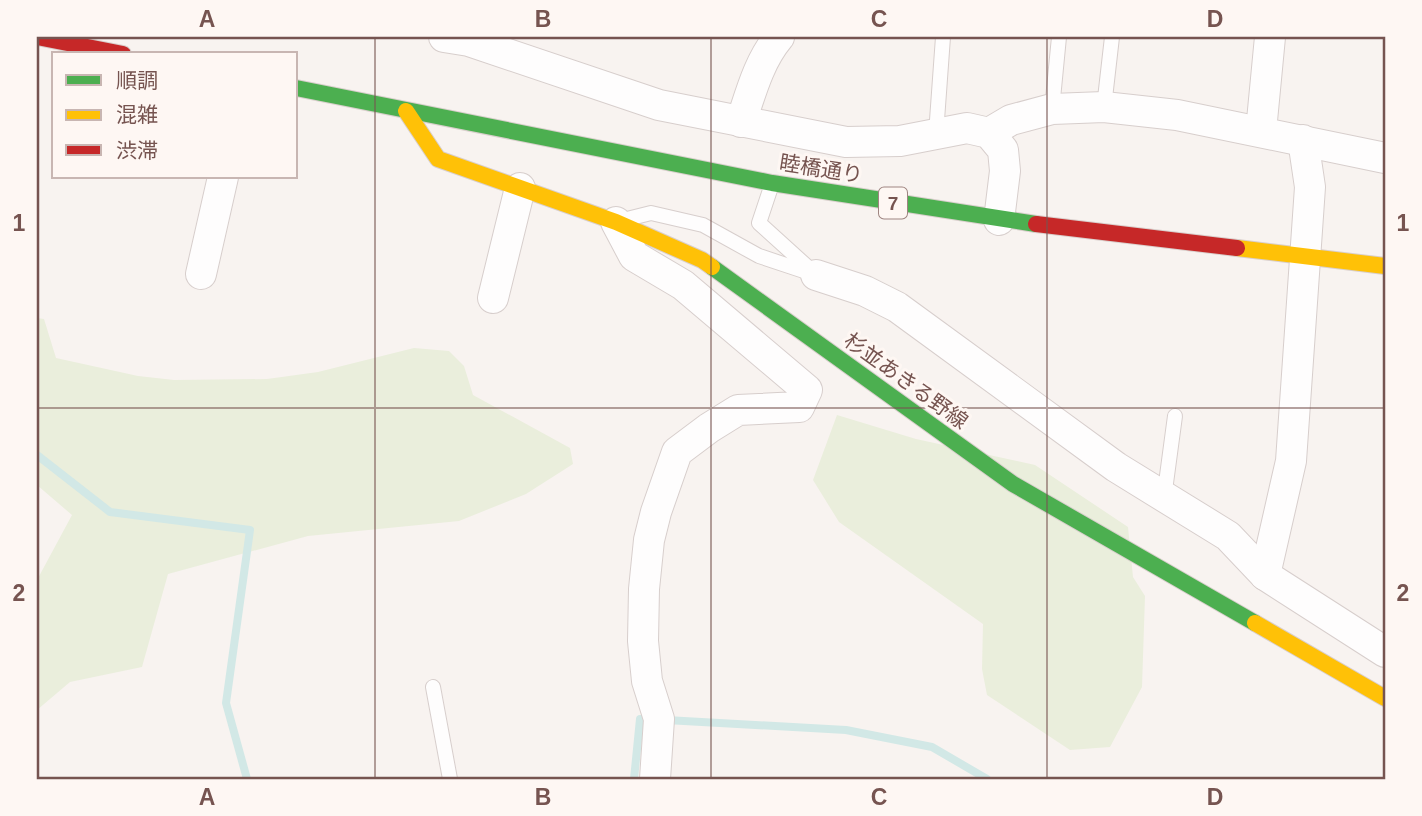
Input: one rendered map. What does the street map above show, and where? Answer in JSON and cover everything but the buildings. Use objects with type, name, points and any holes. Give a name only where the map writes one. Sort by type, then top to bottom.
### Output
[{"type":"main road","points":[[37,37],[113,52]]},
{"type":"main road","name":"睦橋通り","points":[[298,89],[772,183],[999,220],[1385,266]]},
{"type":"main road","name":"杉並あきる野線","points":[[406,111],[438,159],[615,222],[702,260],[1013,484],[1385,698]]},
{"type":"street","points":[[741,122],[752,85],[767,51],[779,37]]},
{"type":"street","points":[[1261,131],[1270,37]]},
{"type":"street","points":[[461,38],[659,105],[846,142],[900,141],[967,128],[989,133],[1003,150],[1005,171],[999,220]]},
{"type":"street","points":[[989,133],[1011,120],[1052,109],[1104,107],[1177,115],[1385,158]]},
{"type":"street","points":[[1265,575],[1291,461],[1310,187],[1303,140]]},
{"type":"street","points":[[201,274],[223,178]]},
{"type":"street","points":[[493,298],[520,188]]},
{"type":"street","points":[[615,222],[634,256],[684,285],[807,390],[799,407],[738,410],[677,452],[651,530],[644,589],[643,641],[647,681],[659,719],[655,779]]},
{"type":"street","points":[[816,275],[865,290],[897,307],[1116,467],[1228,536],[1265,575],[1385,652]]},
{"type":"lane","points":[[936,134],[943,37]]},
{"type":"lane","points":[[1052,109],[1059,37]]},
{"type":"lane","points":[[1104,107],[1112,37]]},
{"type":"lane","points":[[772,183],[759,223],[816,275]]},
{"type":"lane","points":[[615,222],[651,213],[703,225],[759,256],[816,275]]},
{"type":"lane","points":[[1164,498],[1175,416]]},
{"type":"lane","points":[[433,687],[450,779]]},
{"type":"green space","points":[[37,318],[44,319],[56,358],[138,376],[174,380],[267,379],[318,372],[414,348],[449,351],[464,366],[473,395],[570,448],[573,464],[526,494],[459,521],[308,536],[168,574],[142,667],[70,682],[37,710],[37,580],[72,515],[37,485]]},
{"type":"green space","points":[[837,415],[916,439],[1035,465],[1128,527],[1133,577],[1145,596],[1142,687],[1110,747],[1070,750],[987,695],[982,669],[983,624],[839,522],[813,480]]},
{"type":"waterway","points":[[37,455],[110,512],[250,530],[226,703],[247,779]]},
{"type":"waterway","points":[[634,779],[640,719],[653,719]]},
{"type":"waterway","points":[[666,720],[846,730],[932,747],[987,779]]},
{"type":"traffic: fast","points":[[298,88],[772,183],[1036,224]]},
{"type":"traffic: fast","points":[[712,267],[1013,484],[1255,623]]},
{"type":"traffic: slow","points":[[406,111],[438,159],[616,222],[712,267]]},
{"type":"traffic: slow","points":[[1237,248],[1385,266]]},
{"type":"traffic: slow","points":[[1255,623],[1385,698]]},
{"type":"traffic: jam","points":[[37,37],[113,52]]},
{"type":"traffic: jam","points":[[1036,224],[1237,248]]}]
